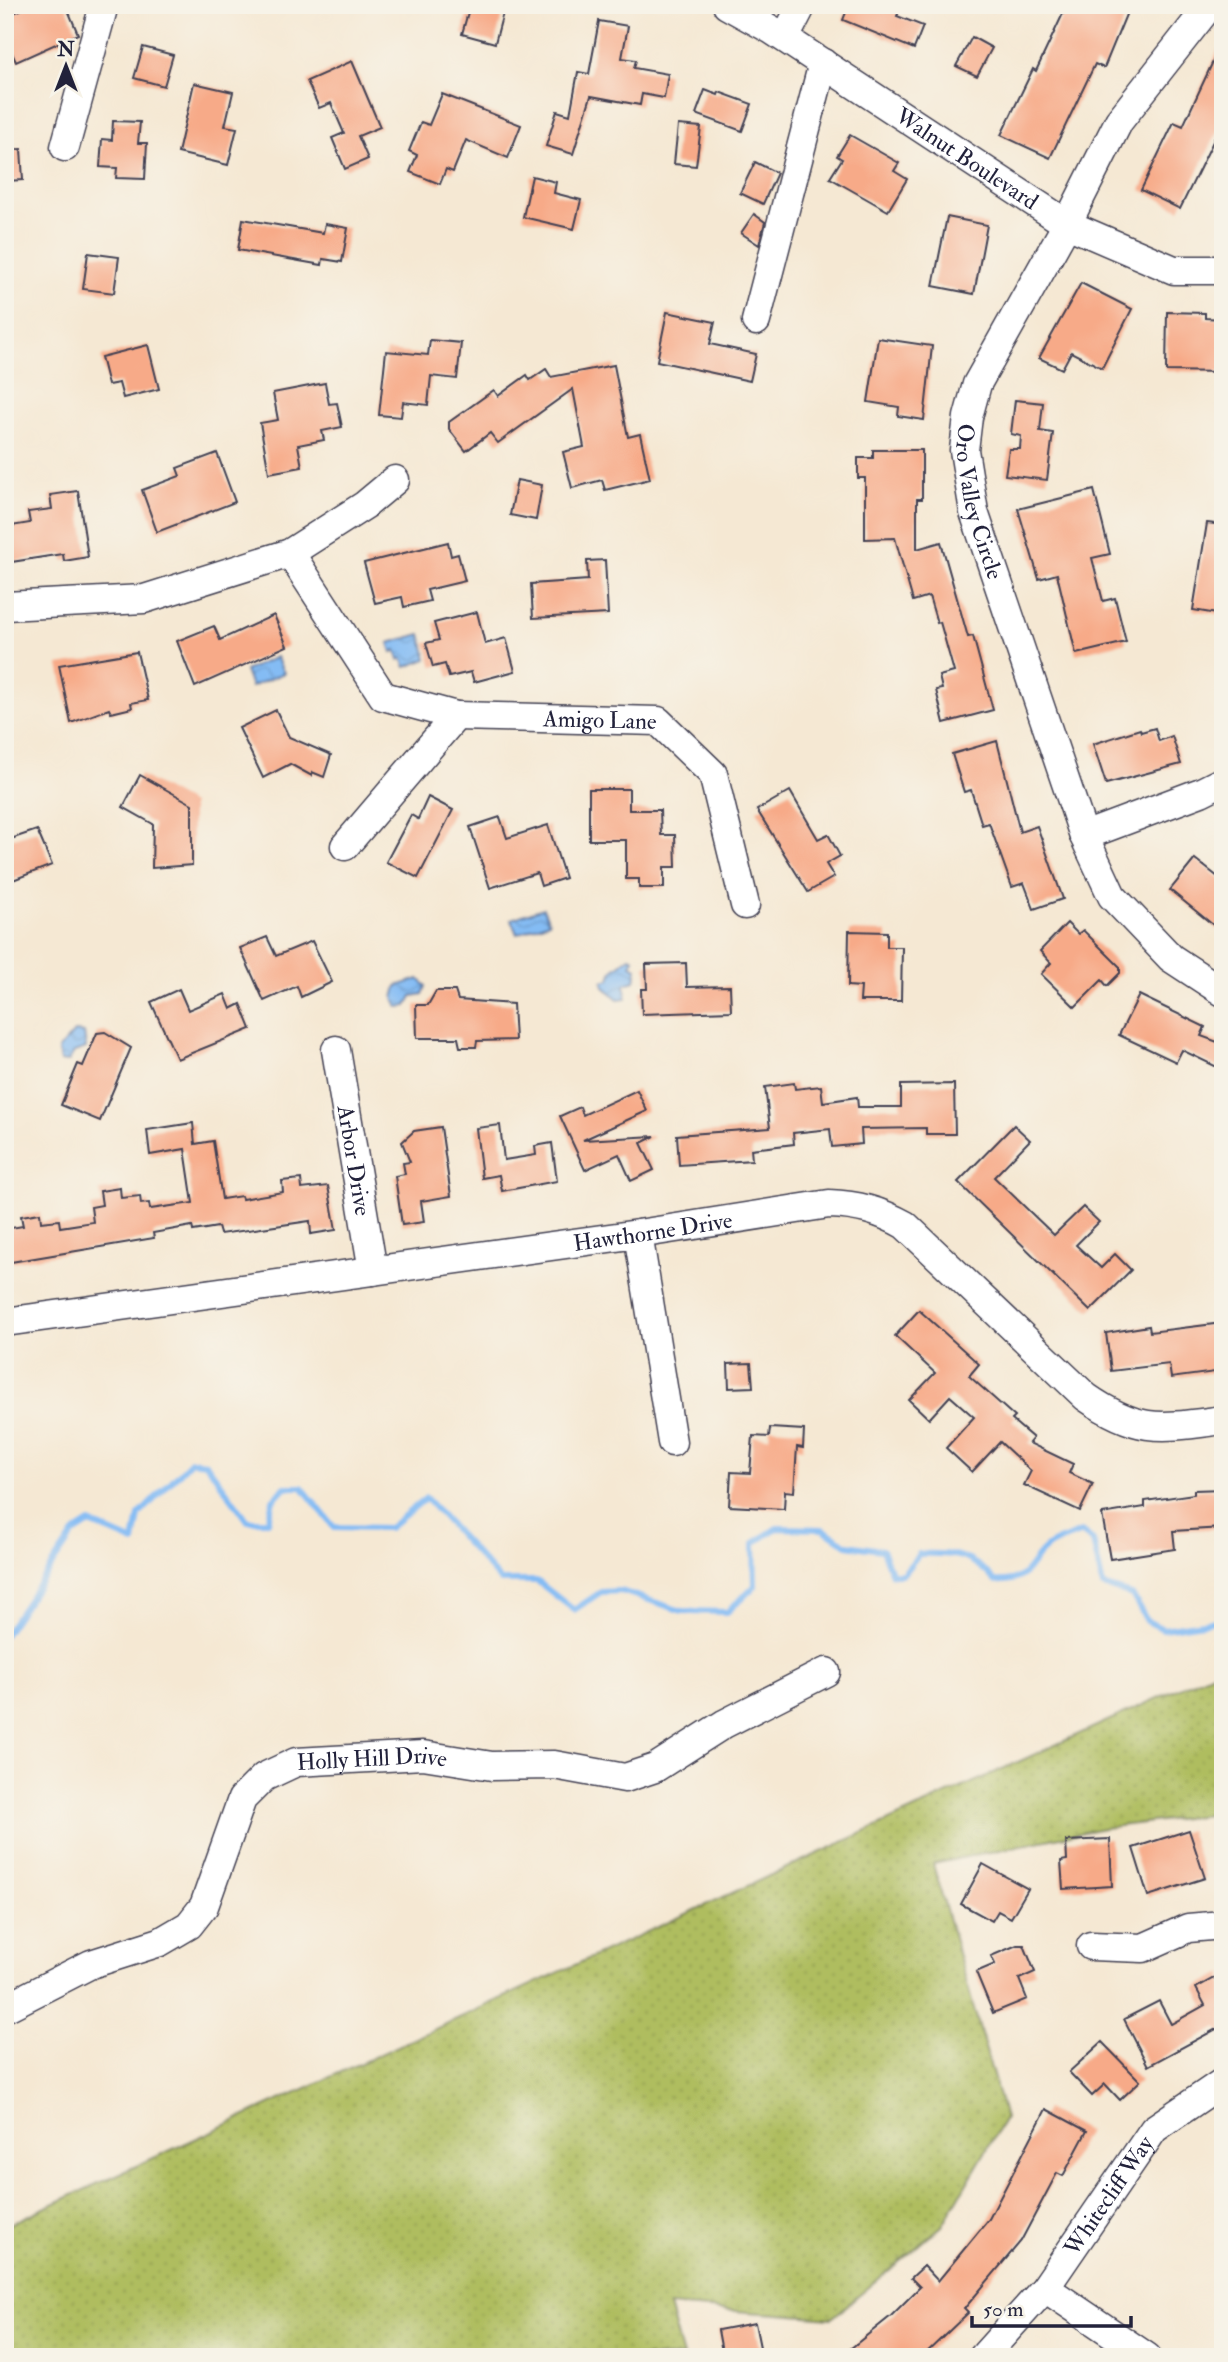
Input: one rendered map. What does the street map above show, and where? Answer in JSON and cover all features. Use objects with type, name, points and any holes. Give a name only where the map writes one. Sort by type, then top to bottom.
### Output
[{"type":"street","points":[[65,147],[73,108],[104,5]]},
{"type":"street","name":"Walnut Boulevard","points":[[727,5],[785,38],[1068,224],[1174,270],[1223,270]]},
{"type":"street","points":[[785,38],[802,5]]},
{"type":"street","name":"Oro Valley Circle","points":[[1210,5],[1119,121],[1068,224],[977,384],[968,417],[964,450],[974,512],[1084,836],[1112,896],[1171,958],[1223,992]]},
{"type":"street","points":[[756,321],[822,63]]},
{"type":"street","points":[[5,606],[144,599],[290,554],[365,505],[395,480]]},
{"type":"street","name":"Amigo Lane","points":[[290,554],[383,696],[456,716],[658,721],[713,774],[745,905]]},
{"type":"street","points":[[345,846],[456,716]]},
{"type":"street","points":[[1084,836],[1201,792],[1223,781]]},
{"type":"street","name":"Arbor Drive","points":[[336,1050],[373,1271]]},
{"type":"street","name":"Hawthorne Drive","points":[[5,1322],[638,1234],[829,1204],[853,1204],[882,1212],[905,1225],[1086,1396],[1116,1418],[1142,1425],[1175,1426],[1223,1420]]},
{"type":"street","points":[[638,1234],[673,1442]]},
{"type":"street","name":"Holly Hill Drive","points":[[5,2008],[91,1964],[160,1942],[189,1925],[204,1906],[242,1799],[264,1777],[296,1762],[423,1755],[492,1766],[554,1765],[625,1779],[655,1768],[724,1724],[826,1672]]},
{"type":"street","points":[[1091,1945],[1143,1948],[1188,1928],[1223,1925]]},
{"type":"street","name":"Whitecliff Way","points":[[983,2357],[1045,2288],[1154,2129],[1223,2082]]},
{"type":"street","points":[[1045,2288],[1147,2357]]},
{"type":"green space","points":[[1223,1668],[1223,1813],[1103,1828],[933,1864],[1005,2118],[942,2226],[832,2318],[669,2306],[683,2357],[5,2357],[5,2226]]},
{"type":"water","points":[[421,634],[427,659],[406,667],[402,658],[399,660],[396,650],[392,652],[389,643]]},
{"type":"water","points":[[276,657],[284,673],[251,687],[245,671]]},
{"type":"water","points":[[543,908],[549,922],[517,934],[511,919]]},
{"type":"water","points":[[630,957],[634,959],[631,965],[637,968],[635,981],[625,984],[626,998],[618,999],[604,987],[603,981],[610,979],[613,970]]},
{"type":"water","points":[[419,979],[426,986],[423,994],[412,996],[407,1006],[398,1007],[394,998],[397,986]]},
{"type":"water","points":[[74,1032],[84,1033],[86,1048],[74,1052],[68,1062],[60,1061],[58,1050]]},
{"type":"building","points":[[31,5],[66,5],[78,34],[16,62],[5,37],[5,17]]},
{"type":"building","points":[[470,5],[505,5],[495,43],[462,34]]},
{"type":"building","points":[[849,5],[902,5],[897,16],[923,26],[914,49],[843,20]]},
{"type":"building","points":[[1067,5],[1130,5],[1104,68],[1095,64],[1050,158],[1001,135],[1033,69],[1036,71]]},
{"type":"building","points":[[599,21],[628,26],[622,58],[636,60],[634,68],[668,74],[664,98],[642,94],[640,105],[591,96],[573,154],[546,146],[557,111],[570,115],[578,72],[589,74]]},
{"type":"building","points":[[972,37],[992,48],[977,76],[956,66]]},
{"type":"building","points":[[1223,40],[1223,121],[1180,209],[1141,190],[1174,122],[1183,126]]},
{"type":"building","points":[[143,47],[173,55],[164,86],[134,78]]},
{"type":"building","points":[[352,61],[380,127],[358,136],[368,159],[345,169],[332,138],[344,133],[331,103],[319,108],[307,81]]},
{"type":"building","points":[[194,83],[233,92],[225,126],[237,128],[228,165],[178,153]]},
{"type":"building","points":[[705,90],[752,104],[742,131],[696,114]]},
{"type":"building","points":[[442,94],[521,125],[508,158],[466,140],[453,172],[446,169],[440,184],[410,172],[417,155],[409,151],[421,122],[429,125]]},
{"type":"building","points":[[113,121],[140,122],[138,143],[147,143],[145,179],[116,178],[117,168],[100,167],[102,139],[112,140]]},
{"type":"building","points":[[678,125],[701,127],[696,166],[674,164]]},
{"type":"building","points":[[850,135],[899,163],[894,171],[907,179],[888,211],[830,178],[842,159],[837,156]]},
{"type":"building","points":[[21,149],[23,180],[5,181],[5,150]]},
{"type":"building","points":[[755,162],[777,173],[763,204],[740,193]]},
{"type":"building","points":[[532,176],[556,182],[554,193],[581,200],[574,229],[523,217]]},
{"type":"building","points":[[754,214],[765,222],[759,245],[741,233]]},
{"type":"building","points":[[947,217],[987,225],[974,294],[933,286]]},
{"type":"building","points":[[243,219],[323,233],[325,224],[348,228],[342,262],[323,259],[322,265],[238,250]]},
{"type":"building","points":[[88,253],[119,257],[114,293],[83,289]]},
{"type":"building","points":[[1081,283],[1132,309],[1102,368],[1071,352],[1062,369],[1039,358]]},
{"type":"building","points":[[667,312],[715,322],[710,344],[756,354],[750,381],[657,361]]},
{"type":"building","points":[[1167,312],[1205,313],[1205,318],[1223,319],[1223,372],[1166,371]]},
{"type":"building","points":[[878,338],[932,346],[924,420],[898,416],[899,407],[868,402]]},
{"type":"building","points":[[430,340],[461,343],[457,379],[431,376],[428,405],[403,402],[401,417],[379,415],[386,351],[428,355]]},
{"type":"building","points":[[148,345],[159,389],[123,398],[119,383],[108,385],[101,357]]},
{"type":"building","points":[[614,365],[628,437],[640,434],[650,479],[605,490],[602,480],[572,488],[563,452],[584,447],[573,389],[498,443],[490,433],[466,451],[449,429],[449,422],[494,390],[498,396],[527,375],[530,380],[546,369],[551,377]]},
{"type":"building","points":[[325,383],[329,404],[337,403],[342,427],[322,431],[324,440],[298,445],[302,467],[269,473],[260,423],[278,420],[273,393]]},
{"type":"building","points":[[1015,400],[1043,403],[1040,431],[1053,433],[1047,480],[1005,475],[1009,449],[1020,449],[1021,436],[1011,434]]},
{"type":"building","points":[[873,450],[922,450],[922,499],[917,499],[917,549],[941,542],[968,637],[973,636],[993,710],[944,723],[936,690],[942,689],[939,676],[954,672],[940,622],[937,623],[929,596],[913,601],[895,538],[865,539],[865,478],[858,478],[858,458],[873,458]]},
{"type":"building","points":[[217,453],[235,502],[157,532],[142,490],[180,476],[177,468]]},
{"type":"building","points":[[517,480],[542,485],[536,520],[510,515]]},
{"type":"building","points":[[1094,490],[1110,554],[1092,558],[1103,601],[1115,598],[1126,642],[1076,654],[1057,574],[1039,579],[1018,509]]},
{"type":"building","points":[[78,491],[88,557],[64,561],[63,554],[5,563],[5,527],[30,523],[28,512],[52,509],[50,495]]},
{"type":"building","points":[[1207,523],[1223,525],[1223,615],[1193,610]]},
{"type":"building","points":[[448,542],[451,556],[458,554],[465,581],[427,590],[430,601],[404,607],[402,597],[375,603],[364,563]]},
{"type":"building","points":[[605,560],[608,614],[533,618],[531,584],[588,580],[587,561]]},
{"type":"building","points":[[477,612],[485,644],[506,638],[515,671],[474,682],[471,672],[449,677],[445,664],[433,667],[426,643],[439,640],[434,623]]},
{"type":"building","points":[[274,615],[287,646],[195,687],[177,641],[214,626],[220,640]]},
{"type":"building","points":[[137,652],[148,700],[131,703],[132,708],[111,713],[109,709],[71,723],[59,665]]},
{"type":"building","points":[[276,710],[289,737],[331,755],[324,777],[312,772],[312,776],[290,764],[263,778],[239,728]]},
{"type":"building","points":[[1155,728],[1159,741],[1172,736],[1181,764],[1106,784],[1093,744],[1140,729],[1141,732]]},
{"type":"building","points":[[997,741],[1020,832],[1037,826],[1063,899],[1034,909],[1024,883],[1012,887],[989,823],[982,825],[971,790],[964,792],[952,754]]},
{"type":"building","points":[[140,775],[192,804],[192,865],[152,868],[153,824],[123,807]]},
{"type":"building","points":[[589,789],[629,789],[629,810],[660,810],[661,835],[675,835],[676,867],[664,867],[664,888],[639,888],[639,879],[626,879],[626,840],[589,840]]},
{"type":"building","points":[[790,791],[818,839],[828,834],[840,856],[826,864],[834,877],[808,892],[757,810]]},
{"type":"building","points":[[428,797],[453,810],[418,878],[386,862],[411,815],[418,819]]},
{"type":"building","points":[[500,817],[507,838],[548,825],[565,878],[541,886],[537,873],[490,888],[470,827]]},
{"type":"building","points":[[37,830],[52,865],[5,883],[5,841]]},
{"type":"building","points":[[1195,859],[1223,881],[1223,933],[1170,890]]},
{"type":"building","points":[[1067,923],[1078,934],[1083,930],[1120,967],[1120,973],[1107,986],[1102,980],[1075,1007],[1041,974],[1051,963],[1040,951]]},
{"type":"building","points":[[849,931],[887,932],[887,947],[902,947],[901,1001],[860,1001],[861,987],[848,986]]},
{"type":"building","points":[[267,937],[276,956],[312,941],[332,982],[301,997],[297,986],[264,1001],[240,948]]},
{"type":"building","points":[[686,963],[687,987],[730,986],[731,1011],[642,1014],[641,989],[647,989],[646,964]]},
{"type":"building","points":[[179,989],[188,1010],[225,994],[231,1009],[241,1004],[251,1029],[177,1059],[151,1002]]},
{"type":"building","points":[[436,991],[455,991],[458,1000],[513,1004],[515,1040],[477,1041],[476,1047],[460,1047],[458,1038],[417,1038],[416,1005],[428,1005]]},
{"type":"building","points":[[1139,995],[1205,1027],[1201,1036],[1223,1044],[1223,1070],[1182,1050],[1176,1062],[1119,1035]]},
{"type":"building","points":[[105,1032],[131,1048],[100,1121],[61,1105],[78,1064],[83,1066],[97,1033]]},
{"type":"building","points":[[794,1083],[795,1089],[821,1086],[823,1102],[857,1097],[858,1107],[901,1107],[901,1085],[954,1084],[955,1134],[926,1134],[926,1128],[861,1129],[862,1144],[832,1147],[830,1129],[793,1133],[794,1144],[751,1149],[752,1160],[679,1165],[677,1135],[770,1128],[765,1087]]},
{"type":"building","points":[[637,1090],[647,1111],[583,1140],[655,1136],[641,1143],[654,1170],[631,1181],[619,1154],[585,1170],[560,1116],[580,1107],[583,1115]]},
{"type":"building","points":[[193,1123],[195,1144],[213,1141],[222,1199],[241,1196],[242,1199],[283,1192],[282,1181],[301,1179],[302,1189],[328,1186],[336,1230],[311,1234],[310,1221],[220,1234],[218,1227],[193,1231],[192,1226],[153,1233],[154,1238],[5,1263],[5,1229],[23,1226],[21,1216],[40,1213],[41,1222],[59,1220],[60,1227],[93,1222],[91,1207],[102,1205],[100,1191],[120,1188],[121,1198],[140,1196],[141,1204],[149,1203],[150,1209],[193,1203],[185,1149],[150,1155],[147,1130]]},
{"type":"building","points":[[500,1125],[504,1160],[536,1155],[535,1146],[552,1143],[557,1181],[502,1191],[499,1175],[482,1178],[476,1128]]},
{"type":"building","points":[[1014,1125],[1030,1140],[994,1177],[1054,1235],[1083,1207],[1099,1222],[1076,1245],[1101,1268],[1115,1254],[1131,1270],[1090,1311],[958,1182]]},
{"type":"building","points":[[441,1127],[451,1196],[421,1201],[424,1222],[402,1225],[395,1176],[405,1174],[403,1163],[410,1162],[402,1142],[414,1131]]},
{"type":"building","points":[[919,1310],[979,1364],[969,1376],[1015,1417],[1012,1420],[1033,1438],[1029,1443],[1073,1464],[1069,1473],[1093,1484],[1080,1511],[1024,1485],[1031,1471],[1000,1442],[972,1472],[946,1448],[974,1417],[950,1396],[929,1419],[909,1400],[935,1373],[895,1336]]},
{"type":"building","points":[[1223,1323],[1223,1371],[1171,1378],[1169,1364],[1111,1371],[1106,1333],[1149,1326],[1150,1332]]},
{"type":"building","points":[[751,1363],[753,1387],[729,1388],[728,1364]]},
{"type":"building","points":[[770,1428],[804,1430],[803,1448],[797,1447],[794,1492],[785,1491],[784,1509],[729,1506],[731,1472],[750,1473],[753,1436],[769,1437]]},
{"type":"building","points":[[1223,1489],[1223,1528],[1173,1531],[1175,1549],[1110,1559],[1102,1514],[1145,1507],[1145,1501],[1194,1494],[1194,1490]]},
{"type":"building","points":[[1189,1830],[1205,1878],[1148,1896],[1133,1848]]},
{"type":"building","points":[[1110,1839],[1112,1886],[1063,1889],[1061,1861],[1067,1860],[1066,1841]]},
{"type":"building","points":[[983,1864],[1028,1889],[1011,1918],[998,1911],[992,1921],[961,1904]]},
{"type":"building","points":[[1017,1945],[1024,1945],[1035,1972],[1019,1979],[1027,1999],[993,2013],[976,1972],[995,1964],[991,1956]]},
{"type":"building","points":[[1223,1973],[1223,2036],[1218,2028],[1148,2066],[1124,2019],[1159,2001],[1171,2024],[1205,2005],[1196,1988]]},
{"type":"building","points":[[1102,2042],[1140,2081],[1120,2100],[1105,2084],[1092,2096],[1069,2072]]},
{"type":"building","points":[[1046,2109],[1087,2131],[1063,2176],[1057,2173],[1021,2241],[964,2309],[968,2313],[922,2357],[840,2357],[891,2316],[920,2287],[911,2278],[924,2266],[938,2281],[989,2219]]},
{"type":"building","points":[[755,2323],[762,2357],[723,2357],[718,2330]]},
{"type":"waterway","points":[[5,1634],[74,1533],[90,1523],[134,1542],[139,1515],[191,1461],[206,1463],[248,1521],[268,1521],[273,1500],[285,1487],[302,1487],[334,1527],[389,1528],[426,1498],[501,1581],[537,1581],[574,1610],[601,1592],[621,1591],[682,1611],[727,1612],[755,1586],[754,1543],[777,1528],[823,1529],[847,1545],[882,1550],[892,1574],[903,1574],[919,1554],[943,1554],[970,1560],[995,1581],[1021,1576],[1046,1548],[1081,1532],[1093,1541],[1103,1586],[1132,1595],[1147,1621],[1163,1629],[1223,1620]]}]
